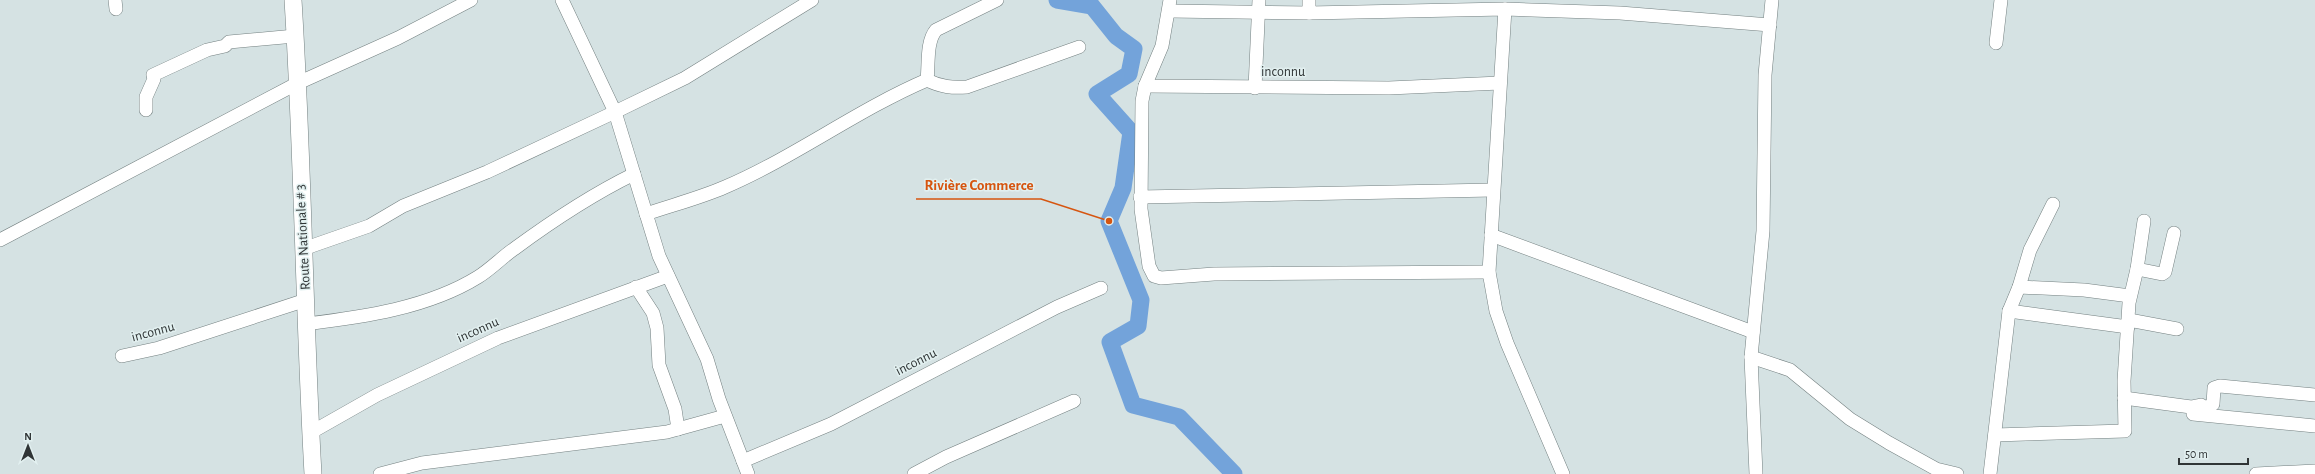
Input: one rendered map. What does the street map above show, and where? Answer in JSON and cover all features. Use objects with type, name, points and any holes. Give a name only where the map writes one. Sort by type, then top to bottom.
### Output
[{"type":"main road","name":"Route Nationale # 3","points":[[293,0],[298,83],[306,300],[306,358],[313,474]]},
{"type":"street","points":[[0,240],[298,83],[398,38],[471,0]]},
{"type":"street","points":[[562,0],[614,112],[659,256],[707,359],[725,416],[748,474]]},
{"type":"street","points":[[303,249],[368,226],[403,206],[487,172],[685,78],[812,0]]},
{"type":"street","points":[[927,80],[930,43],[932,35],[936,30],[997,0]]},
{"type":"street","points":[[1756,474],[1751,357],[1764,231],[1765,74],[1772,0]]},
{"type":"street","points":[[1996,43],[2001,0]]},
{"type":"street","points":[[1489,272],[1214,274],[1161,278],[1154,276],[1149,266],[1140,197],[1142,101],[1146,86],[1162,46],[1170,5],[1506,9],[1620,13],[1770,25]]},
{"type":"street","points":[[1255,88],[1259,6]]},
{"type":"street","points":[[1506,9],[1493,190],[1489,272],[1496,311],[1507,343],[1563,474]]},
{"type":"street","points":[[146,110],[146,97],[154,79],[153,75],[174,64],[225,46],[229,42],[295,36]]},
{"type":"street","points":[[646,214],[724,187],[790,154],[905,89],[927,80],[938,85],[953,88],[968,87],[1079,47]]},
{"type":"street","name":"inconnu","points":[[1146,86],[1389,88],[1500,83]]},
{"type":"street","points":[[306,324],[348,318],[403,306],[459,287],[489,270],[512,250],[574,206],[634,174]]},
{"type":"street","points":[[1140,197],[1493,190]]},
{"type":"street","points":[[1990,474],[2009,311],[2019,288],[2030,250],[2053,204]]},
{"type":"street","points":[[1995,435],[2125,431],[2124,401],[2130,296],[2137,270],[2144,221]]},
{"type":"street","points":[[2137,270],[2162,274],[2165,272],[2174,233]]},
{"type":"street","points":[[1491,235],[1753,332]]},
{"type":"street","name":"inconnu","points":[[310,433],[377,395],[498,338],[668,276]]},
{"type":"street","points":[[636,287],[653,313],[657,328],[660,365],[675,409],[678,429]]},
{"type":"street","name":"inconnu","points":[[743,461],[830,424],[1057,307],[1101,288]]},
{"type":"street","points":[[2019,288],[2084,290],[2130,296]]},
{"type":"street","name":"inconnu","points":[[122,356],[159,348],[306,300]]},
{"type":"street","points":[[2009,311],[2177,329]]},
{"type":"street","points":[[1751,357],[1790,370],[1850,419],[1936,469],[1957,474]]},
{"type":"street","points":[[2124,401],[2191,407],[2201,405],[2206,408],[2213,404],[2214,388],[2220,386],[2315,395]]},
{"type":"street","points":[[914,474],[946,457],[1074,401]]},
{"type":"street","points":[[2124,401],[2214,417],[2315,426]]},
{"type":"street","points":[[380,474],[422,463],[627,437],[678,429],[725,416]]},
{"type":"street","points":[[2256,474],[2315,471]]},
{"type":"waterway","points":[[1057,0],[1092,6],[1116,36],[1134,49],[1129,74],[1097,94],[1131,132],[1123,188],[1109,221],[1141,300],[1138,326],[1110,342],[1133,405],[1179,417],[1234,474]]},
{"type":"place","name":"Rivière Commerce","points":[[1109,221]]}]
